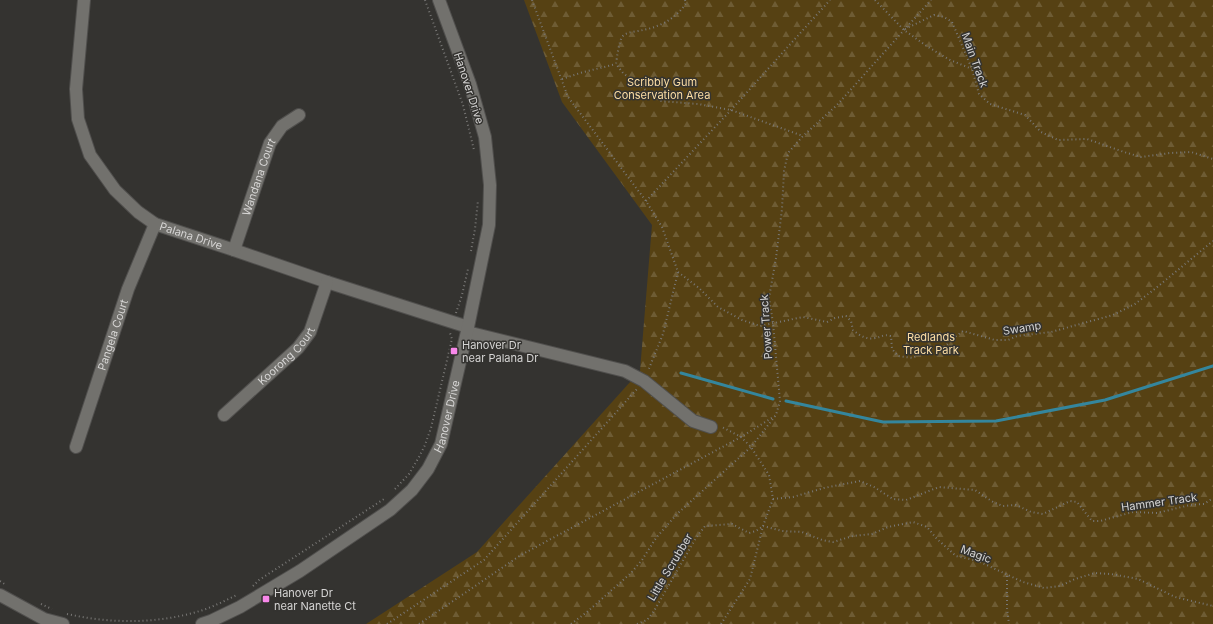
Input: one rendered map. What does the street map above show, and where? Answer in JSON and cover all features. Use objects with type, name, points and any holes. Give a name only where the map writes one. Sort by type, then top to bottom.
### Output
[{"type":"street","name":"Palana Drive","points":[[84,0],[76,89],[78,119],[90,155],[114,190],[138,212],[155,224],[467,329],[625,371],[644,381],[694,421],[711,427]]},
{"type":"street","name":"Hanover Drive","points":[[202,624],[240,607],[300,572],[390,510],[412,490],[428,469],[441,444],[489,225],[490,185],[485,138],[470,84],[439,0]]},
{"type":"street","name":"Wandana Court","points":[[234,250],[270,143],[282,126],[299,115]]},
{"type":"street","name":"Pangela Court","points":[[76,447],[128,289],[155,224]]},
{"type":"street","name":"Koorong Court","points":[[224,415],[298,348],[310,332],[327,282]]},
{"type":"street","points":[[0,596],[44,619],[65,619]]},
{"type":"path","points":[[425,0],[463,105],[475,152]]},
{"type":"path","points":[[387,624],[484,560],[644,381],[664,334],[678,272],[662,227],[646,201],[568,97],[532,0]]},
{"type":"path","points":[[616,64],[622,37],[628,32],[644,30],[668,22],[683,7],[686,3],[685,0]]},
{"type":"path","points":[[646,201],[732,110],[830,0]]},
{"type":"path","points":[[875,0],[904,30],[950,60],[972,69]]},
{"type":"path","name":"Power Track","points":[[571,624],[588,612],[631,573],[642,560],[656,538],[677,514],[751,447],[776,415],[780,401],[773,323],[769,298],[776,258],[782,209],[784,171],[788,153],[803,136],[837,105],[931,0]]},
{"type":"path","name":"Main Track","points":[[904,30],[934,15],[944,17],[952,22],[972,69],[978,94],[990,104],[1025,115],[1041,132],[1058,140],[1087,139],[1141,157],[1191,152],[1213,159]]},
{"type":"path","points":[[562,79],[616,64]]},
{"type":"path","points":[[616,64],[623,73],[660,101],[698,104],[732,110],[803,136]]},
{"type":"path","points":[[471,252],[478,200]]},
{"type":"path","name":"Swamp","points":[[773,323],[803,317],[827,322],[835,318],[846,316],[851,321],[853,330],[861,337],[873,338],[885,334],[891,336],[892,349],[898,356],[913,358],[927,349],[946,346],[952,339],[963,331],[995,340],[1008,340],[1017,336],[1051,332],[1113,315],[1135,304],[1213,241]]},
{"type":"path","points":[[456,312],[462,295],[468,267]]},
{"type":"path","points":[[678,272],[699,288],[718,307],[742,320],[760,326],[773,323]]},
{"type":"path","points":[[393,491],[408,474],[419,457],[429,434],[452,339],[448,330]]},
{"type":"path","points":[[419,624],[521,554],[741,437],[776,415]]},
{"type":"path","points":[[711,427],[722,427],[741,437],[751,447],[769,475],[773,499],[763,526],[750,579],[721,624]]},
{"type":"path","name":"Hammer Track","points":[[773,499],[793,497],[824,488],[860,481],[874,486],[893,499],[906,500],[939,487],[975,490],[993,502],[1003,506],[1016,505],[1031,512],[1043,514],[1070,501],[1077,502],[1092,521],[1100,521],[1133,512],[1157,513],[1190,505],[1204,504],[1213,498]]},
{"type":"path","points":[[253,586],[259,580],[388,496]]},
{"type":"path","name":"Magic","points":[[763,526],[782,531],[802,532],[822,540],[833,542],[853,536],[872,534],[888,527],[913,522],[927,527],[937,539],[956,556],[978,561],[1008,576],[1044,588],[1060,586],[1075,579],[1095,573],[1111,574],[1138,579],[1175,597],[1213,606]]},
{"type":"path","name":"Little Scrubber","points":[[637,624],[646,620],[654,611],[696,538],[705,526],[732,524],[749,533],[756,531],[763,526]]},
{"type":"path","points":[[1008,576],[1007,608],[1009,624]]},
{"type":"path","points":[[0,581],[10,587]]},
{"type":"path","points":[[65,619],[124,624],[165,620],[203,610],[242,593]]},
{"type":"path","points":[[41,604],[54,610]]},
{"type":"green space","name":"Redlands Track Park","points":[[524,0],[1213,0],[1213,624],[366,624],[477,552],[640,371],[652,225],[562,102]]},
{"type":"waterway","points":[[786,401],[883,422],[996,421],[1105,400],[1213,366]]},
{"type":"waterway","points":[[681,373],[773,399]]},
{"type":"place","name":"Hanover Dr near Palana Dr","points":[[454,351]]},
{"type":"place","name":"Hanover Dr near Nanette Ct","points":[[266,599]]},
{"type":"park label","name":"Scribbly Gum Conservation Area","points":[[662,88]]}]
